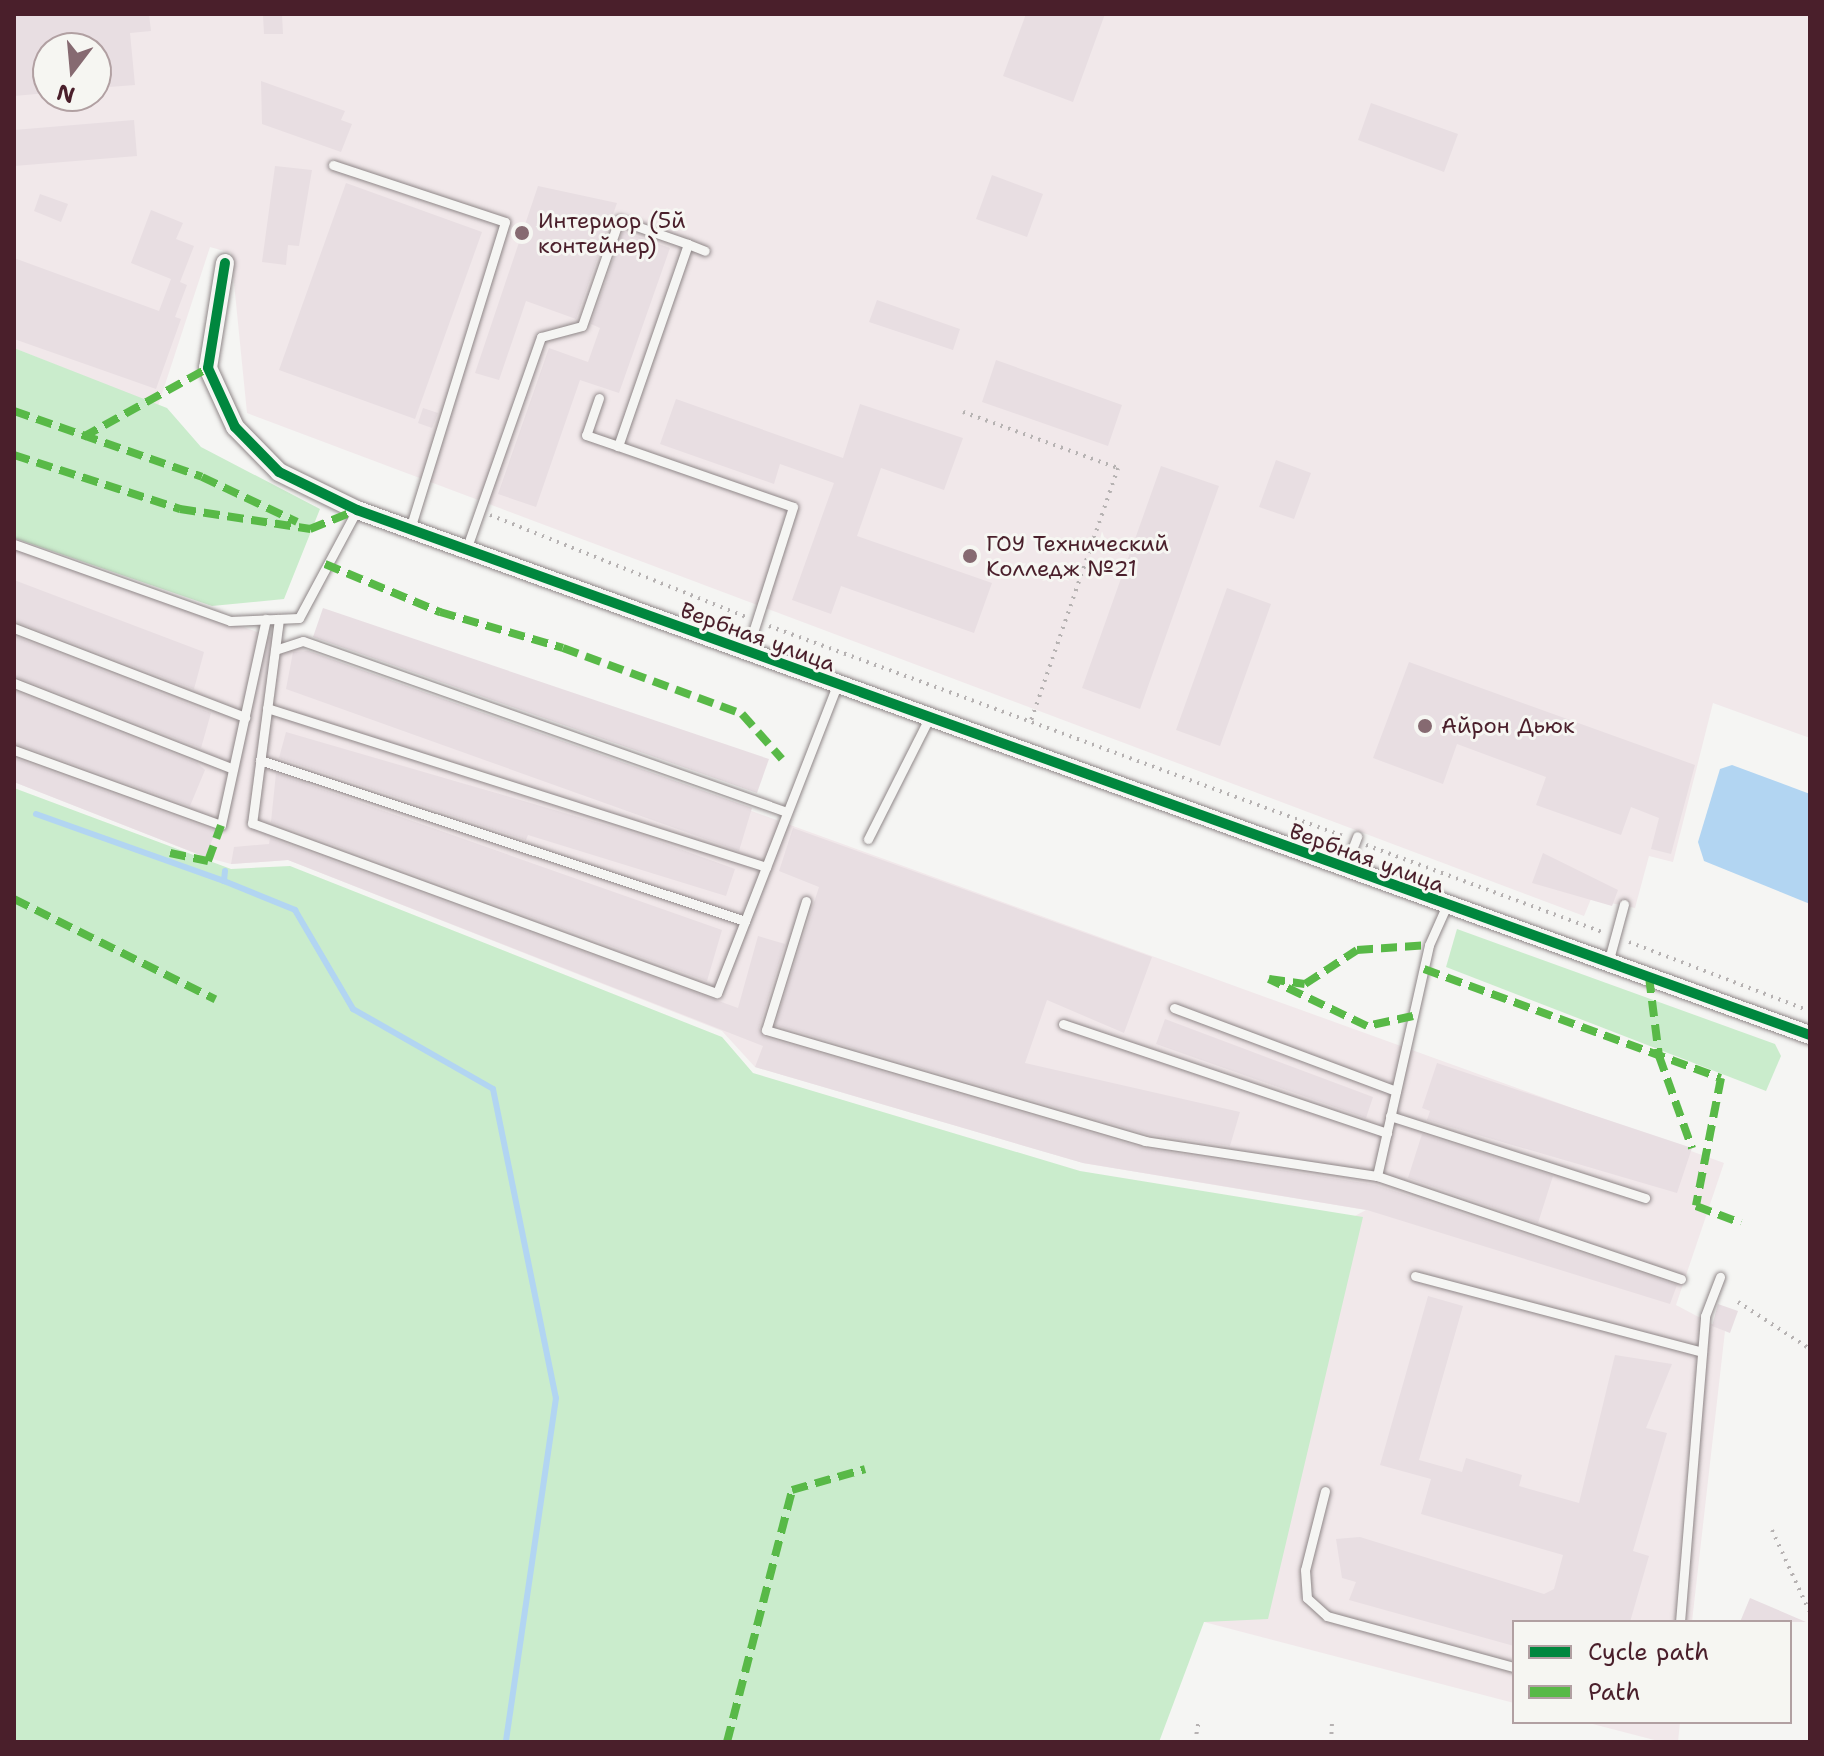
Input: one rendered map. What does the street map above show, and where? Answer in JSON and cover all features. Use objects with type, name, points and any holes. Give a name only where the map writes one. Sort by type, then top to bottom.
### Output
[{"type":"street","name":"Вербная улица","points":[[225,263],[208,368],[235,427],[279,472],[357,510],[927,722],[1810,1035]]},
{"type":"lane","points":[[333,165],[505,222],[410,529]]},
{"type":"lane","points":[[466,550],[541,337],[582,326],[619,220],[705,251]]},
{"type":"lane","points":[[618,446],[688,244]]},
{"type":"lane","points":[[599,398],[586,435],[793,507],[746,654]]},
{"type":"lane","points":[[14,544],[230,621],[299,618],[357,510]]},
{"type":"lane","points":[[14,750],[221,825],[266,619]]},
{"type":"lane","points":[[279,619],[252,823],[717,993],[836,687]]},
{"type":"lane","points":[[14,628],[245,717]]},
{"type":"lane","points":[[275,650],[303,641],[787,812]]},
{"type":"lane","points":[[14,683],[233,769]]},
{"type":"lane","points":[[267,708],[766,867]]},
{"type":"lane","points":[[868,839],[927,722]]},
{"type":"lane","points":[[260,760],[745,921]]},
{"type":"lane","points":[[1344,871],[1357,838]]},
{"type":"lane","points":[[806,901],[766,1030],[1145,1141],[1377,1176],[1681,1279]]},
{"type":"lane","points":[[1608,963],[1624,904]]},
{"type":"lane","points":[[1377,1176],[1429,945],[1446,907]]},
{"type":"lane","points":[[1174,1008],[1396,1091]]},
{"type":"lane","points":[[1063,1024],[1387,1133]]},
{"type":"lane","points":[[1390,1116],[1645,1198]]},
{"type":"lane","points":[[1415,1276],[1702,1352]]},
{"type":"lane","points":[[1680,1620],[1705,1316],[1720,1277]]},
{"type":"lane","points":[[1325,1491],[1305,1570],[1307,1598],[1327,1616],[1512,1666]]},
{"type":"path","points":[[963,412],[1118,468],[1031,720]]},
{"type":"path","points":[[481,511],[757,621],[1357,838],[1810,1011]]},
{"type":"path","points":[[1738,1302],[1810,1349]]},
{"type":"path","points":[[1772,1530],[1809,1611]]},
{"type":"path","points":[[1195,1742],[1199,1720]]},
{"type":"path","points":[[1331,1742],[1332,1722]]},
{"type":"shaded area","points":[[14,14],[1810,14],[1810,738],[1713,703],[1673,862],[1649,856],[1635,908],[1591,899],[1584,916],[247,413],[231,253],[210,247],[158,406],[14,348]]},
{"type":"shaded area","points":[[14,544],[1724,1163],[1676,1305],[1725,1331],[1692,1620],[1512,1620],[1512,1702],[1204,1622],[1310,1240],[1366,1210],[1083,1163],[755,1067],[722,1031],[288,860],[231,864],[205,857],[14,782]]},
{"type":"shaded area","points":[[1593,1724],[1680,1724],[1678,1742],[1662,1742]]},
{"type":"green space","points":[[14,348],[167,408],[201,447],[320,509],[284,599],[212,606],[14,538]]},
{"type":"green space","points":[[14,788],[231,869],[290,866],[722,1037],[753,1073],[1080,1171],[1363,1217],[1268,1619],[1204,1622],[1159,1742],[14,1742]]},
{"type":"green space","points":[[1457,929],[1775,1044],[1781,1056],[1766,1091],[1446,967]]},
{"type":"water","points":[[1732,765],[1810,794],[1810,904],[1704,861],[1698,842],[1720,769]]},
{"type":"building","points":[[14,14],[149,14],[151,31],[130,33],[135,85],[112,87],[112,32],[32,32],[32,94],[14,96]]},
{"type":"building","points":[[282,14],[283,34],[264,34],[263,15]]},
{"type":"building","points":[[1026,14],[1105,14],[1073,102],[1003,76]]},
{"type":"building","points":[[261,81],[345,111],[341,120],[352,124],[341,152],[262,124]]},
{"type":"building","points":[[1371,103],[1458,134],[1444,172],[1358,140]]},
{"type":"building","points":[[134,120],[137,156],[14,166],[14,130]]},
{"type":"building","points":[[275,166],[312,170],[299,246],[288,245],[286,265],[262,262]]},
{"type":"building","points":[[992,175],[1043,194],[1027,237],[976,219]]},
{"type":"building","points":[[346,183],[482,232],[415,419],[279,370]]},
{"type":"building","points":[[538,186],[617,203],[576,319],[526,301],[499,380],[475,373]]},
{"type":"building","points":[[40,194],[68,204],[61,222],[34,211]]},
{"type":"building","points":[[151,210],[183,223],[176,239],[194,246],[180,282],[187,285],[175,317],[181,319],[156,389],[14,339],[14,258],[159,311],[171,279],[131,263]]},
{"type":"building","points":[[623,231],[670,248],[619,393],[580,380],[536,507],[498,494],[549,348],[588,362],[600,328],[591,324]]},
{"type":"building","points":[[877,300],[960,329],[953,350],[869,322]]},
{"type":"building","points":[[996,360],[1122,405],[1108,446],[982,402]]},
{"type":"building","points":[[676,399],[843,458],[860,404],[963,438],[944,490],[881,468],[857,536],[992,583],[974,633],[841,586],[831,614],[792,600],[834,483],[780,464],[774,484],[660,444]]},
{"type":"building","points":[[423,408],[438,413],[432,428],[418,423]]},
{"type":"building","points":[[1276,460],[1311,473],[1294,519],[1259,507]]},
{"type":"building","points":[[1161,466],[1219,486],[1140,709],[1082,688]]},
{"type":"building","points":[[14,580],[204,652],[194,689],[14,621]]},
{"type":"building","points":[[1227,588],[1271,604],[1220,746],[1176,730]]},
{"type":"building","points":[[323,608],[769,759],[757,793],[313,637]]},
{"type":"building","points":[[14,636],[211,713],[201,748],[14,676]]},
{"type":"building","points":[[308,651],[752,808],[739,851],[286,689],[293,652]]},
{"type":"building","points":[[1409,662],[1695,765],[1671,854],[1651,849],[1659,818],[1631,807],[1621,835],[1536,805],[1546,777],[1457,744],[1443,784],[1373,758]]},
{"type":"building","points":[[14,691],[197,763],[205,770],[190,806],[14,743]]},
{"type":"building","points":[[286,732],[644,836],[735,869],[726,896],[528,835],[526,840],[279,758]]},
{"type":"building","points":[[14,758],[216,831],[205,857],[14,782]]},
{"type":"building","points":[[276,773],[722,930],[707,981],[271,822]]},
{"type":"building","points":[[793,828],[1152,957],[1124,1033],[1047,1000],[1025,1063],[1240,1112],[1230,1146],[1147,1134],[775,1025],[819,887],[779,871]]},
{"type":"building","points":[[270,838],[738,1008],[758,936],[785,944],[759,1028],[764,1037],[1143,1148],[1376,1185],[1677,1285],[1670,1304],[1367,1210],[1083,1163],[755,1067],[763,1046],[288,860],[231,864],[234,847],[269,844]]},
{"type":"building","points":[[1543,853],[1618,890],[1612,906],[1532,883]]},
{"type":"building","points":[[1165,1019],[1373,1097],[1366,1118],[1156,1044]]},
{"type":"building","points":[[1437,1063],[1692,1148],[1677,1193],[1427,1120],[1430,1111],[1422,1108]]},
{"type":"building","points":[[1422,1134],[1553,1176],[1538,1223],[1408,1178]]},
{"type":"building","points":[[1428,1296],[1463,1306],[1419,1460],[1462,1472],[1466,1458],[1522,1475],[1519,1486],[1579,1503],[1615,1355],[1672,1364],[1646,1428],[1667,1433],[1633,1551],[1649,1556],[1631,1620],[1512,1620],[1512,1645],[1349,1600],[1356,1582],[1342,1578],[1336,1539],[1360,1537],[1544,1594],[1554,1589],[1563,1555],[1421,1514],[1431,1479],[1380,1465]]},
{"type":"building","points":[[1718,1304],[1738,1311],[1730,1333],[1712,1326]]},
{"type":"building","points":[[1750,1598],[1806,1622],[1792,1620],[1741,1620]]},
{"type":"waterway","points":[[36,814],[224,881]]},
{"type":"waterway","points":[[225,871],[224,881],[295,910],[353,1009],[493,1089],[556,1398],[506,1742]]},
{"type":"marked path","points":[[83,437],[208,368]]},
{"type":"marked path","points":[[14,411],[202,477],[297,522]]},
{"type":"marked path","points":[[14,455],[180,509],[310,529],[357,510]]},
{"type":"marked path","points":[[325,564],[440,612],[563,648],[742,714],[782,759]]},
{"type":"marked path","points":[[170,853],[208,861],[221,825]]},
{"type":"marked path","points":[[14,899],[215,999]]},
{"type":"marked path","points":[[1413,1016],[1367,1026],[1269,979],[1305,984],[1357,950],[1429,945]]},
{"type":"marked path","points":[[1424,969],[1721,1078],[1696,1206],[1741,1223]]},
{"type":"marked path","points":[[1649,977],[1659,1056],[1692,1148]]},
{"type":"marked path","points":[[727,1742],[792,1490],[865,1469]]},
{"type":"cycle path","points":[[225,263],[208,368],[235,427],[279,472],[357,510],[1810,1035]]},
{"type":"place","name":"Интериор (5й контейнер)","points":[[522,233]]},
{"type":"place","name":"ГОУ Технический Колледж №21","points":[[970,556]]},
{"type":"place","name":"Айрон Дьюк","points":[[1425,726]]}]
